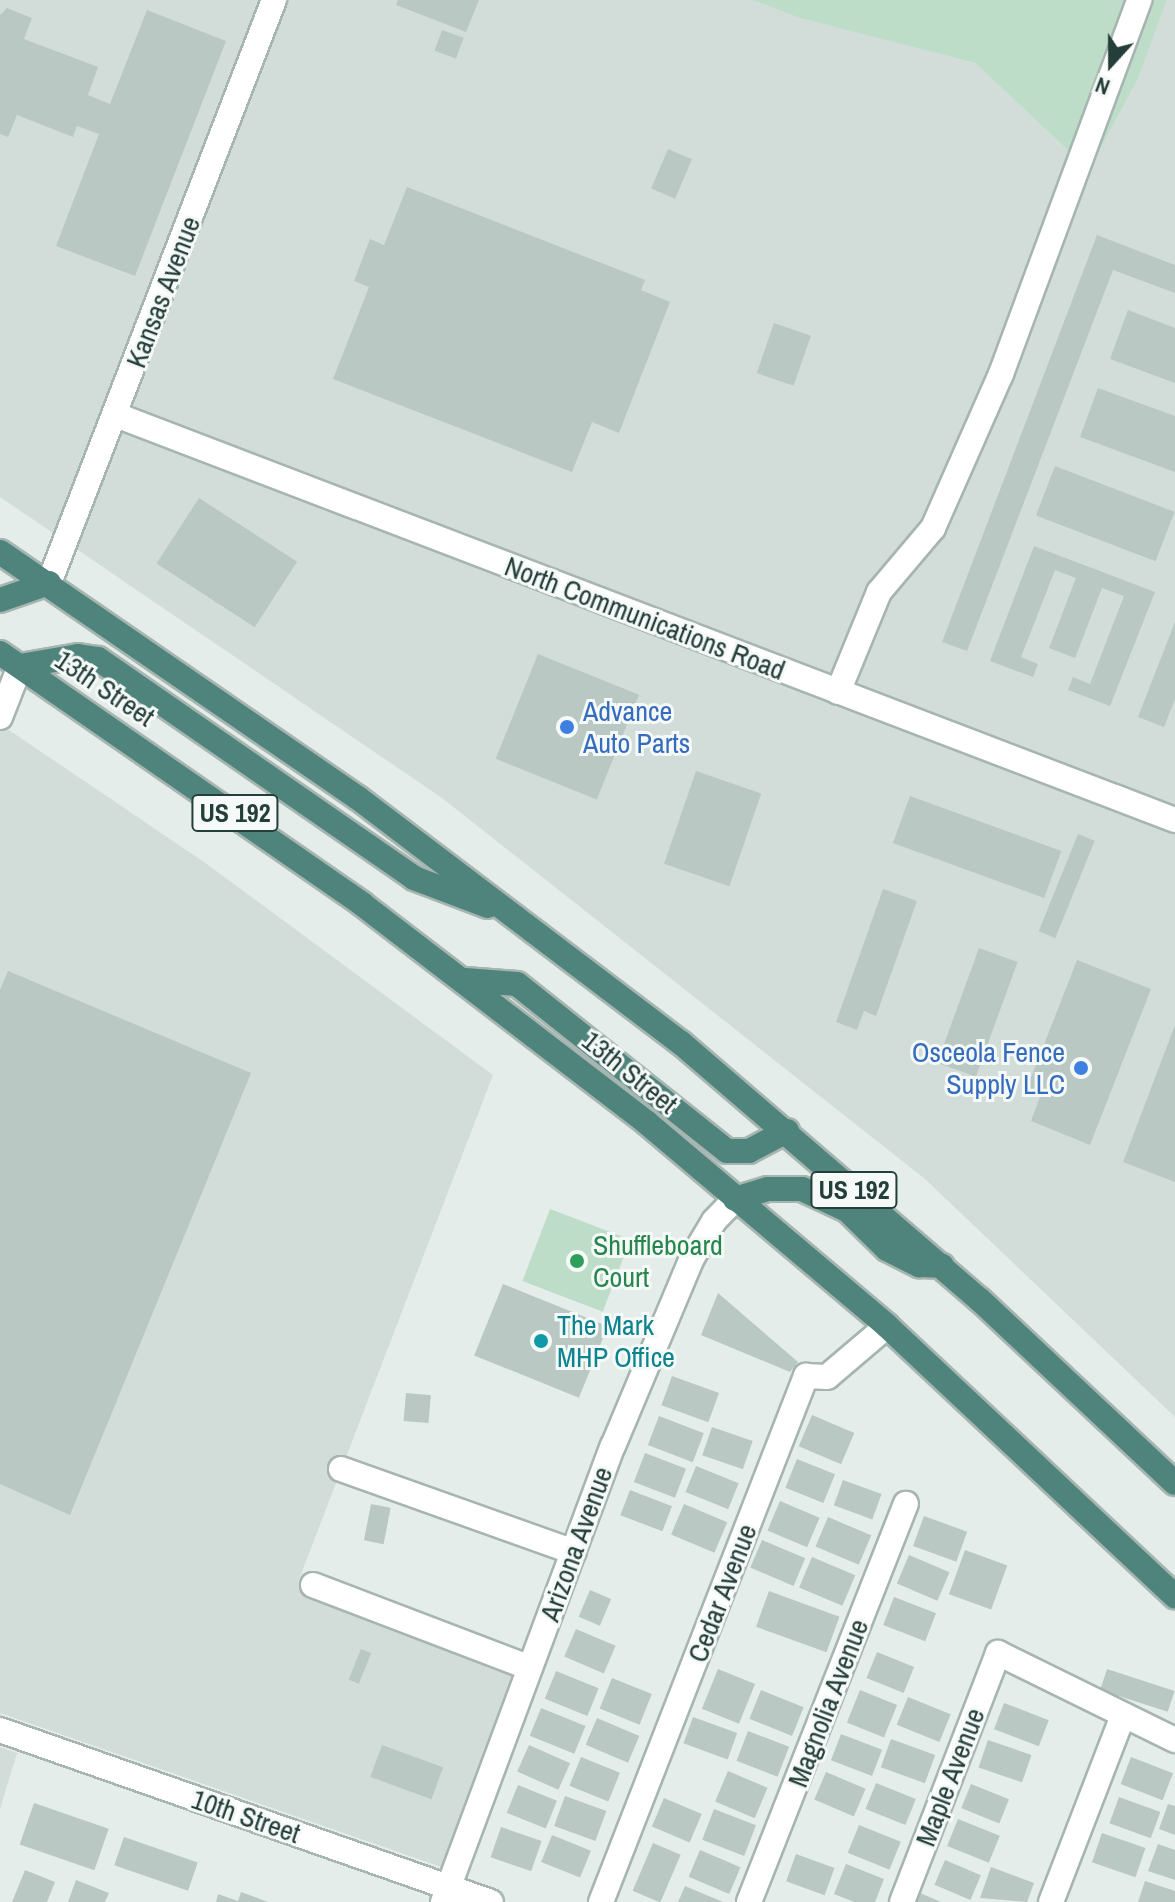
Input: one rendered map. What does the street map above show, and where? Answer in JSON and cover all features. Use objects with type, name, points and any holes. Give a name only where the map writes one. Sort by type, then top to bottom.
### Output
[{"type":"highway","name":"13th Street","points":[[0,552],[49,583],[517,916],[787,1131],[942,1266],[1175,1483]]},
{"type":"highway","points":[[0,600],[49,583]]},
{"type":"highway","points":[[10,660],[78,656],[98,659],[414,878],[517,916]]},
{"type":"highway","name":"13th Street","points":[[10,660],[247,821],[465,980],[887,1326],[1175,1596]]},
{"type":"highway","points":[[465,980],[517,984],[727,1151],[749,1151],[787,1131]]},
{"type":"highway","points":[[735,1199],[768,1189],[802,1189],[847,1210],[887,1249],[919,1265],[942,1266]]},
{"type":"street","name":"Kansas Avenue","points":[[49,583],[274,0]]},
{"type":"street","points":[[838,692],[879,592],[933,528],[1001,374],[1139,0]]},
{"type":"street","name":"North Communications Road","points":[[116,415],[1175,820]]},
{"type":"street","points":[[0,717],[10,660]]},
{"type":"street","name":"Arizona Avenue","points":[[446,1895],[574,1552],[692,1258],[714,1221],[735,1199]]},
{"type":"street","name":"Cedar Avenue","points":[[601,1902],[806,1376],[827,1377],[887,1326]]},
{"type":"street","points":[[341,1469],[574,1552]]},
{"type":"street","name":"Magnolia Avenue","points":[[749,1902],[906,1504]]},
{"type":"street","points":[[313,1585],[530,1668]]},
{"type":"street","name":"Maple Avenue","points":[[902,1902],[998,1653],[1122,1718]]},
{"type":"street","points":[[1051,1902],[1122,1718],[1175,1740]]},
{"type":"street","name":"10th Street","points":[[0,1730],[446,1895],[491,1902]]},
{"type":"shaded area","points":[[0,0],[752,0],[801,18],[975,63],[1089,170],[1138,79],[1167,0],[1175,0],[1175,1417],[925,1179],[442,798],[0,497]]},
{"type":"shaded area","points":[[0,724],[204,862],[493,1075],[298,1582],[524,1674],[444,1868],[0,1713]]},
{"type":"shaded area","points":[[0,1747],[17,1753],[0,1809]]},
{"type":"green space","points":[[752,0],[1167,0],[1138,79],[1089,170],[975,63],[800,18]]},
{"type":"green space","name":"Shuffleboard Court","points":[[550,1209],[630,1240],[603,1312],[522,1281]]},
{"type":"building","points":[[398,0],[479,0],[466,32],[396,5]]},
{"type":"building","points":[[7,8],[32,18],[24,39],[98,67],[88,95],[110,104],[147,10],[226,41],[135,276],[56,246],[99,134],[77,126],[73,137],[17,115],[8,137],[0,134],[0,15]]},
{"type":"building","points":[[442,30],[464,38],[456,59],[434,51]]},
{"type":"building","points":[[668,149],[692,159],[675,199],[651,189]]},
{"type":"building","points":[[407,187],[645,280],[641,290],[670,302],[619,433],[592,422],[572,472],[333,379],[369,287],[354,281],[370,239],[384,245]]},
{"type":"building","points":[[1097,235],[1175,265],[1175,293],[1113,270],[967,651],[942,642]]},
{"type":"building","points":[[1128,310],[1175,328],[1175,383],[1110,359]]},
{"type":"building","points":[[774,323],[811,336],[794,386],[757,373]]},
{"type":"building","points":[[1098,388],[1175,416],[1175,472],[1080,437]]},
{"type":"building","points":[[1055,466],[1174,512],[1156,561],[1036,515]]},
{"type":"building","points":[[199,498],[297,562],[255,627],[157,563]]},
{"type":"building","points":[[1034,546],[1155,592],[1110,706],[1068,690],[1073,677],[1090,684],[1124,596],[1102,588],[1075,658],[1049,648],[1076,578],[1055,570],[1021,657],[1038,664],[1033,677],[990,661]]},
{"type":"building","points":[[1175,622],[1175,699],[1164,727],[1138,717]]},
{"type":"building","name":"Advance Auto Parts","points":[[538,654],[639,695],[597,800],[496,759]]},
{"type":"building","points":[[696,771],[761,793],[729,886],[664,864]]},
{"type":"building","points":[[910,796],[1061,851],[1044,898],[893,843]]},
{"type":"building","points":[[1078,834],[1095,841],[1055,938],[1039,931]]},
{"type":"building","points":[[883,889],[917,901],[876,1016],[864,1011],[857,1030],[836,1022]]},
{"type":"building","points":[[979,948],[1018,962],[976,1077],[937,1063]]},
{"type":"building","points":[[1077,960],[1151,989],[1090,1145],[1031,1121],[1041,1094],[1027,1088]]},
{"type":"building","points":[[8,971],[251,1073],[70,1515],[0,1484],[0,990]]},
{"type":"building","points":[[1175,1025],[1175,1182],[1123,1162]]},
{"type":"building","name":"The Mark MHP Office","points":[[503,1284],[608,1326],[579,1398],[474,1355]]},
{"type":"building","points":[[718,1293],[798,1362],[790,1372],[701,1335]]},
{"type":"building","points":[[672,1376],[719,1393],[708,1422],[661,1405]]},
{"type":"building","points":[[406,1393],[431,1395],[428,1423],[404,1421]]},
{"type":"building","points":[[812,1415],[854,1433],[841,1464],[799,1446]]},
{"type":"building","points":[[659,1416],[704,1433],[693,1462],[648,1445]]},
{"type":"building","points":[[712,1427],[753,1441],[743,1469],[702,1455]]},
{"type":"building","points":[[645,1453],[686,1469],[675,1498],[634,1482]]},
{"type":"building","points":[[797,1459],[835,1474],[823,1503],[785,1488]]},
{"type":"building","points":[[696,1466],[739,1483],[728,1509],[686,1492]]},
{"type":"building","points":[[843,1480],[882,1494],[872,1519],[834,1505]]},
{"type":"building","points":[[630,1490],[672,1506],[662,1531],[620,1515]]},
{"type":"building","points":[[780,1501],[820,1518],[807,1547],[767,1530]]},
{"type":"building","points":[[371,1504],[391,1508],[384,1544],[364,1540]]},
{"type":"building","points":[[684,1504],[727,1522],[714,1553],[671,1534]]},
{"type":"building","points":[[924,1516],[967,1532],[956,1562],[913,1546]]},
{"type":"building","points":[[828,1517],[871,1535],[859,1565],[815,1546]]},
{"type":"building","points":[[762,1540],[805,1558],[794,1586],[750,1568]]},
{"type":"building","points":[[965,1550],[1007,1565],[991,1610],[949,1594]]},
{"type":"building","points":[[909,1555],[950,1572],[937,1601],[897,1584]]},
{"type":"building","points":[[812,1557],[855,1575],[842,1606],[799,1587]]},
{"type":"building","points":[[590,1590],[611,1599],[600,1626],[579,1617]]},
{"type":"building","points":[[769,1591],[839,1617],[826,1652],[756,1627]]},
{"type":"building","points":[[894,1597],[936,1613],[925,1641],[883,1625]]},
{"type":"building","points":[[576,1629],[616,1646],[604,1673],[564,1657]]},
{"type":"building","points":[[361,1649],[371,1653],[359,1684],[349,1680]]},
{"type":"building","points":[[877,1652],[914,1667],[904,1693],[867,1678]]},
{"type":"building","points":[[718,1669],[755,1684],[739,1724],[702,1709]]},
{"type":"building","points":[[1107,1669],[1175,1691],[1168,1712],[1100,1690]]},
{"type":"building","points":[[556,1671],[599,1688],[587,1716],[545,1699]]},
{"type":"building","points":[[612,1678],[652,1694],[640,1725],[600,1709]]},
{"type":"building","points":[[761,1690],[804,1707],[792,1736],[749,1719]]},
{"type":"building","points":[[860,1690],[897,1705],[884,1737],[847,1722]]},
{"type":"building","points":[[908,1697],[951,1714],[939,1742],[897,1725]]},
{"type":"building","points":[[1004,1703],[1049,1720],[1039,1746],[994,1729]]},
{"type":"building","points":[[541,1708],[586,1726],[574,1754],[530,1736]]},
{"type":"building","points":[[693,1717],[737,1733],[728,1759],[683,1743]]},
{"type":"building","points":[[597,1718],[639,1736],[628,1763],[586,1745]]},
{"type":"building","points":[[748,1731],[789,1747],[778,1777],[737,1761]]},
{"type":"building","points":[[841,1734],[882,1750],[872,1776],[831,1760]]},
{"type":"building","points":[[891,1739],[935,1755],[925,1783],[881,1767]]},
{"type":"building","points":[[988,1740],[1031,1755],[1022,1782],[979,1767]]},
{"type":"building","points":[[382,1745],[443,1767],[431,1799],[370,1777]]},
{"type":"building","points":[[529,1745],[570,1763],[558,1790],[517,1771]]},
{"type":"building","points":[[581,1757],[620,1773],[608,1801],[569,1786]]},
{"type":"building","points":[[1131,1757],[1173,1773],[1163,1800],[1121,1784]]},
{"type":"building","points":[[728,1771],[768,1788],[755,1818],[715,1801]]},
{"type":"building","points":[[826,1772],[866,1789],[854,1816],[814,1800]]},
{"type":"building","points":[[876,1783],[916,1799],[905,1825],[866,1809]]},
{"type":"building","points":[[971,1784],[1009,1799],[999,1823],[961,1808]]},
{"type":"building","points":[[518,1785],[557,1801],[546,1829],[507,1813]]},
{"type":"building","points":[[565,1796],[606,1811],[595,1841],[554,1826]]},
{"type":"building","points":[[1119,1797],[1160,1812],[1151,1838],[1109,1823]]},
{"type":"building","points":[[664,1798],[702,1814],[690,1843],[652,1827]]},
{"type":"building","points":[[34,1803],[109,1829],[94,1870],[20,1845]]},
{"type":"building","points":[[1168,1804],[1175,1806],[1175,1835],[1159,1829]]},
{"type":"building","points":[[714,1809],[756,1825],[744,1856],[702,1840]]},
{"type":"building","points":[[958,1819],[1000,1836],[989,1863],[947,1846]]},
{"type":"building","points":[[859,1825],[901,1842],[889,1870],[848,1853]]},
{"type":"building","points":[[501,1827],[542,1841],[531,1871],[491,1857]]},
{"type":"building","points":[[1102,1833],[1145,1848],[1135,1877],[1092,1862]]},
{"type":"building","points":[[552,1835],[591,1851],[580,1878],[541,1862]]},
{"type":"building","points":[[124,1837],[198,1862],[188,1891],[114,1865]]},
{"type":"building","points":[[653,1843],[681,1855],[661,1902],[633,1891]]},
{"type":"building","points":[[1158,1844],[1175,1850],[1175,1880],[1148,1871]]},
{"type":"building","points":[[700,1850],[741,1867],[729,1894],[689,1877]]},
{"type":"building","points":[[796,1854],[835,1868],[825,1895],[786,1881]]},
{"type":"building","points":[[945,1860],[981,1875],[970,1900],[934,1885]]},
{"type":"building","points":[[846,1864],[884,1879],[875,1902],[854,1902],[834,1894]]},
{"type":"building","points":[[991,1867],[1034,1883],[1027,1902],[980,1898]]},
{"type":"building","points":[[25,1870],[55,1882],[47,1902],[12,1902]]},
{"type":"building","points":[[76,1880],[109,1893],[105,1902],[68,1902]]},
{"type":"building","points":[[1145,1881],[1175,1891],[1175,1902],[1138,1902]]},
{"type":"building","points":[[685,1886],[723,1902],[678,1902]]},
{"type":"building","points":[[241,1892],[268,1902],[216,1902],[218,1894],[238,1901]]},
{"type":"building","points":[[920,1893],[941,1902],[916,1902]]},
{"type":"place","name":"Advance Auto Parts","points":[[567,727]]},
{"type":"place","name":"Osceola Fence Supply LLC","points":[[1081,1068]]},
{"type":"place","name":"Shuffleboard Court","points":[[577,1261]]},
{"type":"place","name":"The Mark MHP Office","points":[[541,1341]]}]
